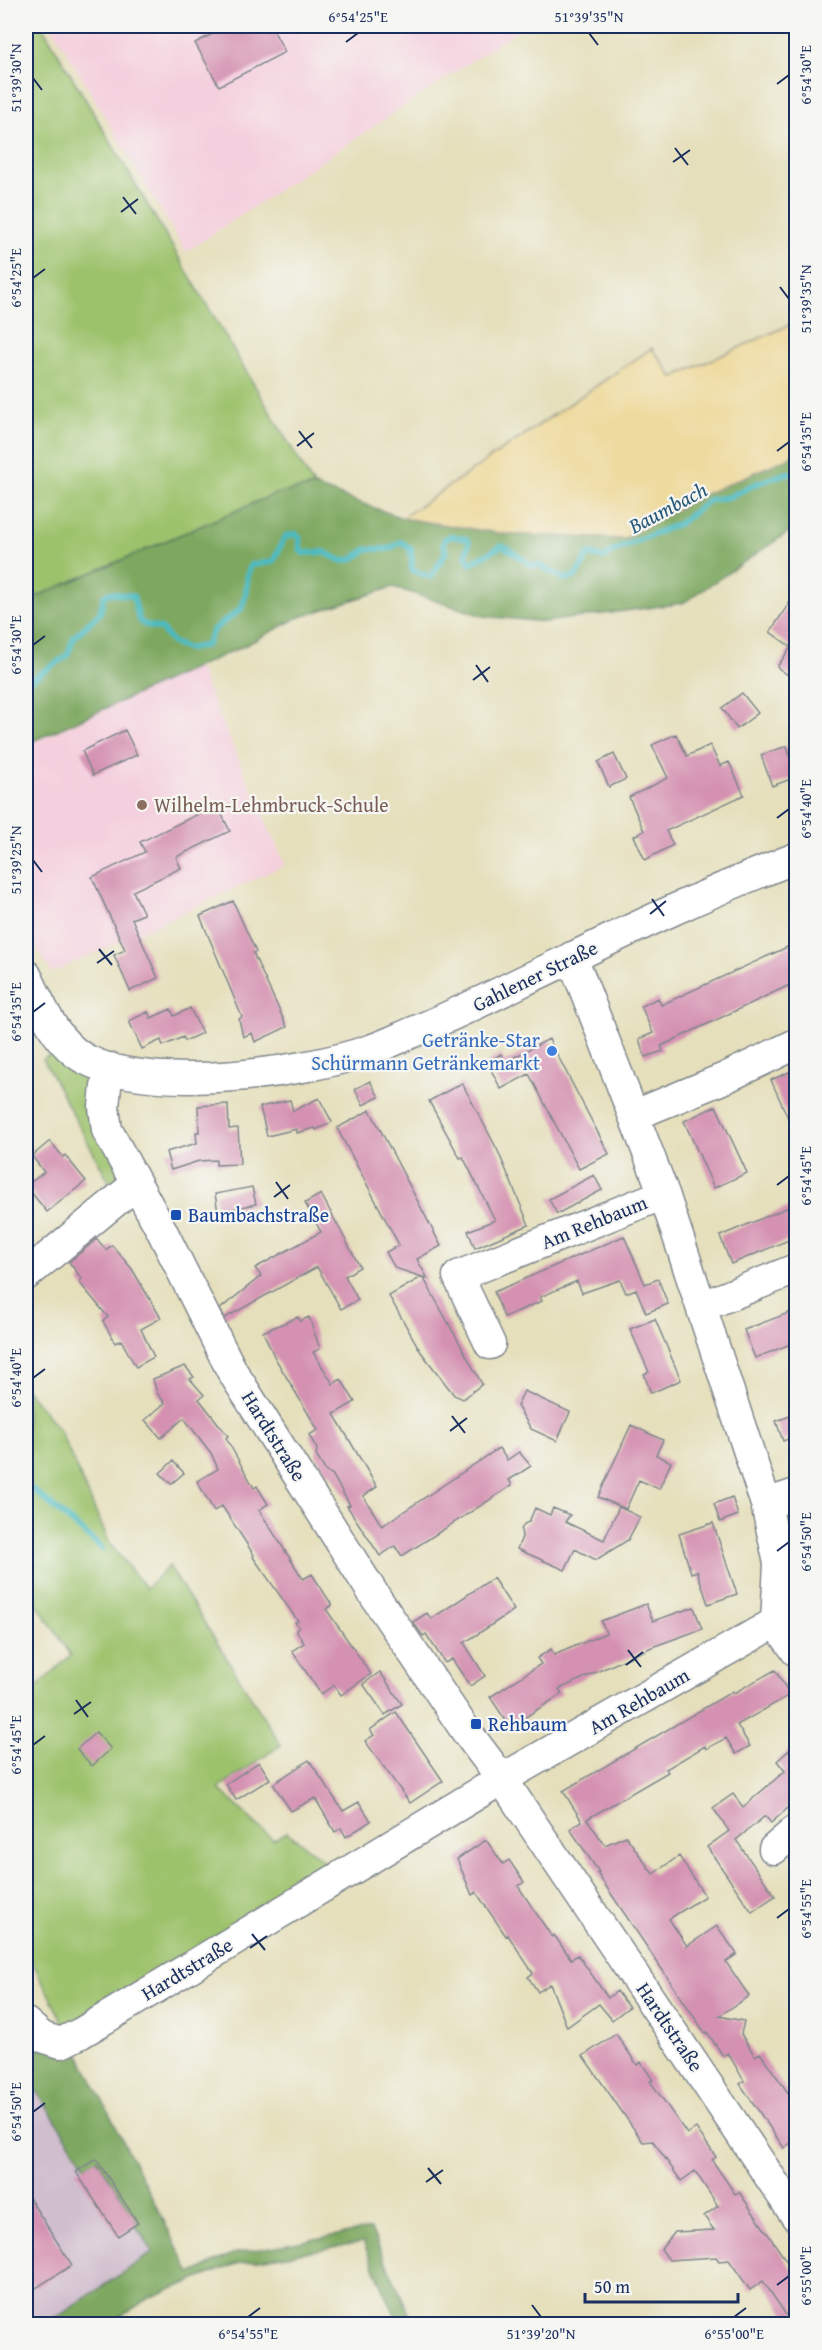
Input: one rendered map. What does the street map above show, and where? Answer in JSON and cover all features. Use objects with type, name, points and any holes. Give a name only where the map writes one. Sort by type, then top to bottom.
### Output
[{"type":"street","name":"Gahlener Straße","points":[[26,975],[60,1037],[84,1058],[110,1068],[144,1075],[184,1078],[274,1073],[372,1050],[461,1011],[742,879],[796,858]]},
{"type":"street","name":"Am Rehbaum","points":[[502,1779],[776,1622],[779,1563],[766,1504],[703,1306],[664,1194],[573,957]]},
{"type":"street","points":[[635,1115],[727,1077],[796,1044]]},
{"type":"street","name":"Hardtstraße","points":[[110,1068],[104,1107],[107,1130],[162,1231],[232,1371],[378,1601],[466,1731],[502,1779],[796,2216]]},
{"type":"street","points":[[26,1275],[135,1185]]},
{"type":"street","name":"Am Rehbaum","points":[[489,1344],[458,1276],[664,1194]]},
{"type":"street","points":[[703,1306],[796,1269]]},
{"type":"street","points":[[766,1504],[796,1494]]},
{"type":"street","points":[[776,1622],[796,1651]]},
{"type":"street","name":"Hardtstraße","points":[[26,2023],[42,2037],[62,2043],[502,1779]]},
{"type":"street","points":[[774,1849],[796,1830]]},
{"type":"shaded area","points":[[51,26],[524,26],[186,252]]},
{"type":"shaded area","name":"Wilhelm-Lehmbruck-Schule","points":[[198,667],[285,865],[52,973],[42,958],[26,924],[26,746]]},
{"type":"shaded area","points":[[26,2073],[85,2166],[97,2158],[138,2223],[135,2225],[154,2252],[47,2324],[26,2324]]},
{"type":"green space","points":[[26,26],[42,26],[314,486],[275,494],[26,601]]},
{"type":"green space","points":[[796,449],[796,527],[683,603],[545,622],[483,616],[393,587],[297,618],[248,644],[26,744],[26,601],[275,494],[314,486],[402,518],[506,534],[623,539],[705,494],[790,457]]},
{"type":"green space","points":[[53,1053],[82,1073],[88,1081],[92,1109],[123,1178],[113,1189],[43,1059]]},
{"type":"green space","points":[[26,1389],[60,1431],[110,1544],[146,1588],[169,1566],[281,1745],[218,1788],[273,1840],[287,1832],[329,1865],[242,1916],[245,1921],[65,2027],[26,1949],[26,1697],[71,1655],[26,1587]]},
{"type":"green space","points":[[26,2029],[75,2046],[191,2274],[232,2254],[371,2229],[414,2324],[399,2324],[363,2242],[236,2264],[149,2298],[110,2324],[47,2324],[153,2252],[135,2225],[138,2222],[97,2159],[85,2166],[26,2074]]},
{"type":"sand","points":[[796,322],[796,449],[790,457],[705,494],[624,539],[506,534],[402,518],[652,348],[673,377]]},
{"type":"building","points":[[228,26],[271,26],[285,52],[219,86],[195,43]]},
{"type":"building","points":[[796,593],[796,681],[777,667],[791,647],[770,632]]},
{"type":"building","points":[[742,693],[758,713],[737,729],[722,708]]},
{"type":"building","points":[[125,730],[137,755],[93,775],[82,751]]},
{"type":"building","points":[[676,734],[687,756],[710,745],[720,766],[729,762],[744,795],[666,831],[673,845],[645,860],[634,836],[644,831],[629,797],[668,778],[652,745]]},
{"type":"building","points":[[787,746],[796,777],[772,786],[761,755]]},
{"type":"building","points":[[614,754],[626,779],[609,787],[598,762]]},
{"type":"building","points":[[217,805],[230,831],[176,857],[181,868],[133,891],[144,914],[132,919],[158,978],[130,991],[114,955],[125,950],[92,877],[145,852],[140,842]]},
{"type":"building","points":[[233,901],[256,952],[253,953],[287,1027],[255,1042],[252,1033],[243,1037],[239,1019],[242,1017],[200,916]]},
{"type":"building","points":[[796,943],[796,982],[661,1046],[663,1051],[645,1057],[639,1039],[653,1033],[641,1006],[658,998],[661,1005]]},
{"type":"building","points":[[190,1008],[202,1033],[185,1041],[183,1037],[163,1046],[161,1040],[142,1049],[129,1021],[148,1012],[151,1018],[171,1009],[174,1016]]},
{"type":"building","points":[[549,1039],[609,1154],[579,1169],[529,1074],[501,1089],[487,1062],[501,1054],[505,1062]]},
{"type":"building","points":[[796,1069],[796,1136],[771,1080]]},
{"type":"building","points":[[370,1081],[379,1097],[363,1105],[355,1089]]},
{"type":"building","points":[[462,1083],[498,1151],[529,1225],[475,1248],[468,1231],[495,1220],[463,1157],[460,1158],[429,1101]]},
{"type":"building","points":[[319,1098],[332,1122],[316,1130],[315,1128],[297,1133],[297,1129],[267,1136],[260,1107],[290,1100],[293,1111]]},
{"type":"building","points":[[228,1104],[229,1129],[238,1128],[240,1164],[216,1165],[216,1160],[199,1161],[171,1170],[166,1152],[197,1143],[198,1106]]},
{"type":"building","points":[[716,1106],[747,1173],[714,1188],[684,1121]]},
{"type":"building","points":[[370,1110],[441,1246],[417,1259],[428,1279],[423,1277],[482,1384],[463,1399],[454,1395],[421,1352],[389,1296],[422,1277],[395,1268],[386,1252],[399,1245],[337,1128]]},
{"type":"building","points":[[50,1141],[86,1181],[47,1212],[26,1186],[44,1172],[32,1156]]},
{"type":"building","points":[[594,1175],[602,1190],[557,1214],[549,1199]]},
{"type":"building","points":[[252,1187],[256,1204],[218,1212],[215,1194]]},
{"type":"building","points":[[321,1194],[360,1267],[345,1276],[358,1300],[341,1309],[317,1267],[225,1318],[220,1309],[261,1276],[255,1268],[321,1232],[305,1203]]},
{"type":"building","points":[[796,1204],[796,1237],[731,1264],[720,1236]]},
{"type":"building","points":[[624,1236],[645,1284],[658,1279],[668,1304],[646,1313],[636,1289],[626,1293],[620,1280],[582,1293],[577,1281],[540,1297],[542,1301],[504,1317],[494,1292]]},
{"type":"building","points":[[97,1239],[106,1250],[112,1245],[132,1269],[161,1318],[141,1329],[154,1357],[136,1367],[121,1340],[115,1343],[103,1321],[108,1317],[79,1282],[82,1279],[69,1262]]},
{"type":"building","points":[[796,1310],[796,1342],[755,1358],[744,1330]]},
{"type":"building","points":[[298,1317],[300,1321],[309,1317],[320,1349],[313,1352],[333,1384],[341,1379],[355,1402],[334,1414],[377,1487],[363,1496],[382,1526],[499,1448],[507,1460],[519,1452],[531,1466],[509,1480],[512,1485],[502,1492],[402,1556],[395,1546],[380,1556],[347,1506],[350,1505],[332,1474],[326,1472],[316,1455],[317,1449],[309,1435],[318,1430],[275,1358],[263,1332]]},
{"type":"building","points":[[655,1319],[681,1380],[651,1393],[644,1374],[649,1372],[630,1329]]},
{"type":"building","points":[[185,1366],[194,1377],[190,1379],[204,1395],[199,1399],[228,1436],[226,1438],[254,1488],[257,1486],[268,1504],[259,1510],[303,1579],[312,1574],[332,1605],[326,1609],[371,1674],[341,1695],[334,1685],[321,1694],[292,1651],[304,1643],[296,1630],[299,1627],[295,1622],[298,1621],[253,1557],[254,1555],[222,1506],[214,1511],[197,1481],[218,1469],[211,1453],[184,1418],[161,1438],[145,1420],[165,1403],[157,1393],[153,1379]]},
{"type":"building","points":[[524,1391],[570,1412],[557,1441],[531,1429],[517,1406]]},
{"type":"building","points":[[796,1414],[796,1436],[783,1441],[776,1421]]},
{"type":"building","points":[[631,1425],[663,1440],[656,1455],[671,1462],[659,1489],[639,1480],[626,1509],[598,1497]]},
{"type":"building","points":[[173,1461],[184,1473],[171,1484],[160,1473]]},
{"type":"building","points":[[732,1497],[738,1515],[720,1522],[714,1504]]},
{"type":"building","points":[[619,1507],[640,1517],[628,1540],[596,1560],[575,1549],[565,1570],[517,1549],[522,1537],[521,1530],[524,1524],[529,1522],[535,1508],[550,1515],[553,1508],[570,1515],[565,1522],[604,1540]]},
{"type":"building","points":[[713,1523],[737,1594],[708,1604],[697,1571],[691,1573],[679,1534]]},
{"type":"building","points":[[493,1578],[514,1610],[464,1643],[485,1676],[470,1686],[452,1659],[445,1663],[426,1634],[423,1636],[413,1622],[427,1613],[431,1619]]},
{"type":"building","points":[[646,1604],[653,1621],[694,1607],[702,1629],[652,1647],[559,1689],[562,1694],[510,1727],[490,1697],[541,1664],[537,1658],[551,1649],[554,1655],[606,1633],[601,1621]]},
{"type":"building","points":[[775,1670],[790,1695],[737,1725],[750,1746],[736,1754],[726,1738],[706,1749],[705,1746],[666,1769],[668,1772],[587,1819],[605,1845],[626,1836],[653,1874],[679,1856],[705,1896],[669,1919],[687,1946],[717,1926],[737,1954],[726,1962],[749,1996],[719,2016],[744,2021],[741,2034],[755,2056],[760,2053],[796,2104],[796,2139],[784,2148],[740,2084],[744,2081],[728,2053],[723,2056],[707,2032],[705,2033],[597,1873],[599,1872],[570,1829],[582,1821],[563,1791],[733,1691],[734,1693]]},
{"type":"building","points":[[380,1672],[402,1704],[385,1715],[363,1684]]},
{"type":"building","points":[[396,1712],[443,1781],[410,1803],[365,1741],[374,1735],[370,1730]]},
{"type":"building","points":[[96,1732],[111,1749],[92,1766],[77,1749]]},
{"type":"building","points":[[796,1744],[796,1801],[771,1823],[765,1816],[736,1840],[775,1896],[752,1912],[707,1847],[729,1831],[713,1808],[733,1794],[743,1807],[785,1771],[777,1761]]},
{"type":"building","points":[[309,1760],[343,1811],[359,1802],[371,1821],[346,1837],[341,1828],[335,1832],[315,1798],[291,1811],[273,1784]]},
{"type":"building","points":[[259,1762],[270,1779],[236,1800],[226,1784]]},
{"type":"building","points":[[486,1840],[503,1864],[509,1860],[524,1882],[518,1886],[552,1937],[554,1935],[571,1959],[578,1955],[608,1998],[617,1991],[629,2007],[612,2020],[599,2004],[567,2027],[550,1984],[538,1992],[528,1977],[533,1973],[508,1935],[506,1936],[476,1892],[472,1895],[457,1859]]},
{"type":"building","points":[[616,2034],[637,2065],[641,2062],[653,2080],[650,2081],[687,2134],[696,2128],[716,2157],[712,2160],[735,2194],[739,2192],[796,2275],[796,2325],[793,2325],[763,2281],[750,2290],[729,2260],[719,2261],[716,2257],[669,2260],[661,2249],[675,2232],[714,2230],[704,2216],[718,2206],[695,2171],[681,2181],[653,2141],[643,2142],[583,2056]]},
{"type":"building","points":[[96,2159],[138,2223],[118,2236],[76,2172]]},
{"type":"building","points":[[26,2193],[72,2265],[36,2288],[26,2272]]},
{"type":"waterway","name":"Baumbach","points":[[26,683],[67,656],[74,637],[100,613],[104,596],[109,593],[133,596],[139,620],[143,624],[161,629],[173,643],[189,649],[207,645],[213,630],[241,609],[251,565],[272,562],[286,536],[296,534],[300,538],[300,550],[303,553],[324,552],[342,561],[353,559],[367,549],[389,549],[401,542],[411,549],[412,570],[431,577],[446,552],[443,543],[451,536],[467,539],[469,542],[466,556],[470,564],[501,546],[531,565],[541,566],[565,579],[576,576],[589,554],[604,558],[613,551],[680,523],[709,500],[729,497],[755,484],[796,472]]},
{"type":"waterway","points":[[26,1484],[102,1548]]},
{"type":"place","name":"Wilhelm-Lehmbruck-Schule","points":[[142,805]]},
{"type":"place","name":"Getränke-Star Schürmann Getränkemarkt","points":[[552,1051]]},
{"type":"place","name":"Baumbachstraße","points":[[176,1215]]},
{"type":"place","name":"Rehbaum","points":[[476,1724]]}]
